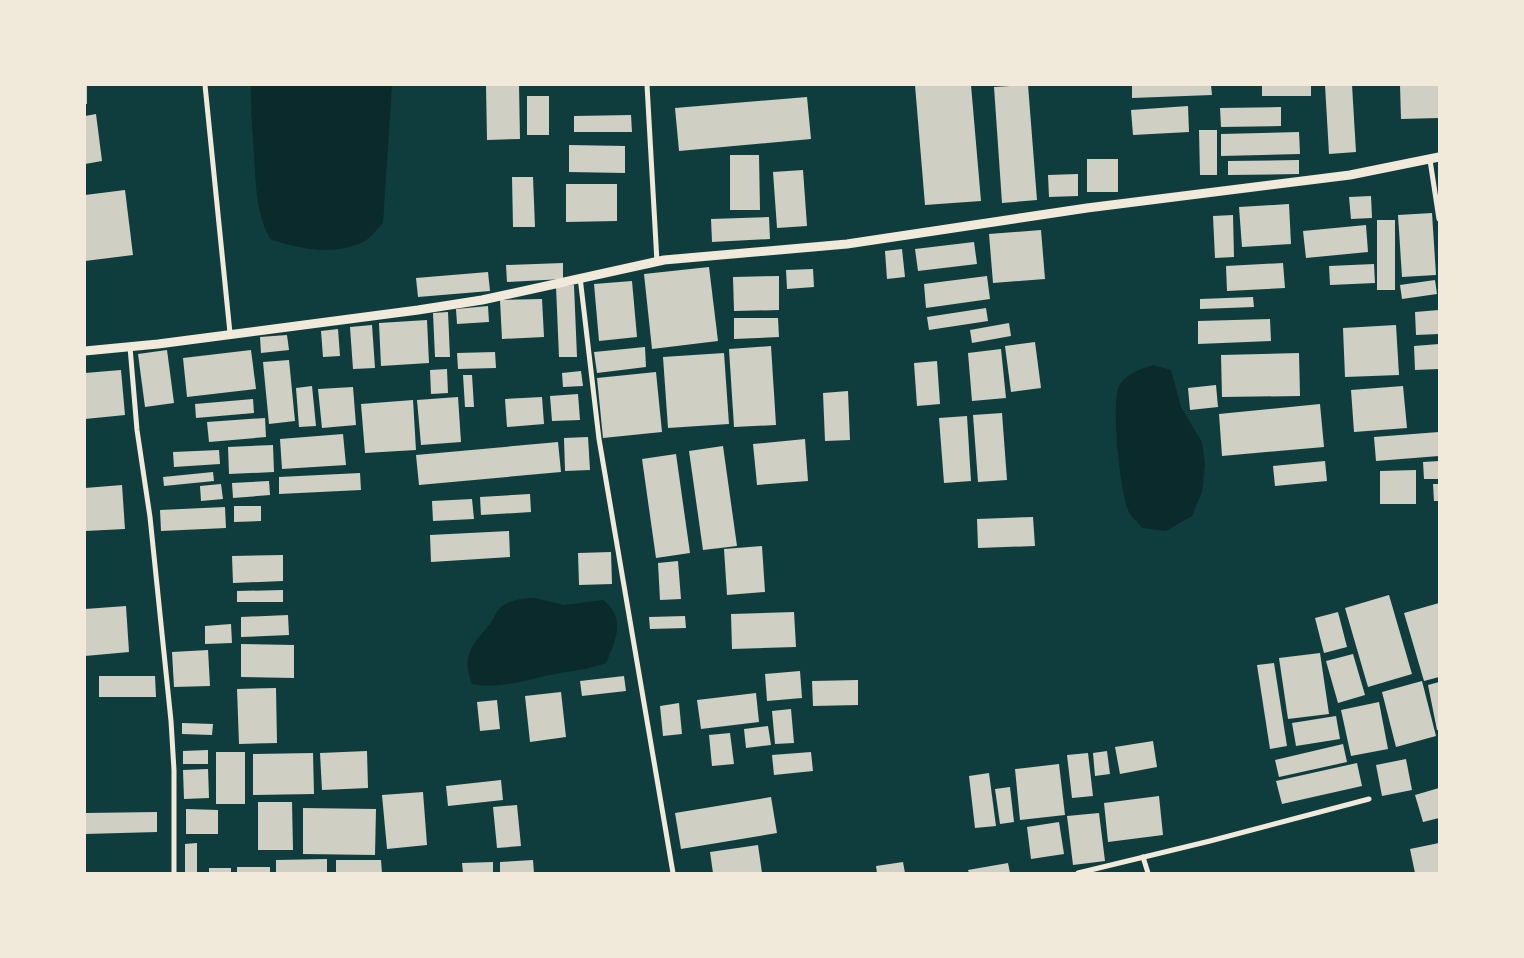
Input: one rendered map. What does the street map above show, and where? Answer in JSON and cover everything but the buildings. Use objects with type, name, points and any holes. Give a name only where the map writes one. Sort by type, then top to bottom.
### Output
[{"type":"street","points":[[205,85],[230,334]]},
{"type":"street","points":[[647,85],[657,262]]},
{"type":"street","points":[[85,351],[473,302],[580,277],[657,262],[847,244],[1087,208],[1350,175],[1434,159],[1439,219]]},
{"type":"street","points":[[580,277],[599,439],[673,873]]},
{"type":"street","points":[[130,346],[137,430],[150,517],[170,721],[174,770],[174,873]]},
{"type":"street","points":[[1078,873],[1219,839],[1369,799]]},
{"type":"street","points":[[1143,856],[1148,873]]},
{"type":"water","points":[[251,85],[392,85],[383,223],[366,241],[341,249],[316,250],[292,246],[270,239],[262,219],[255,178]]},
{"type":"water","points":[[1153,365],[1171,370],[1181,407],[1202,442],[1205,465],[1202,492],[1192,516],[1166,531],[1142,528],[1129,512],[1122,485],[1117,446],[1116,408],[1120,384],[1131,374]]},
{"type":"water","points":[[535,598],[564,605],[603,600],[615,614],[617,622],[616,638],[606,663],[516,683],[494,686],[472,684],[468,658],[478,638],[501,607],[513,601]]}]
